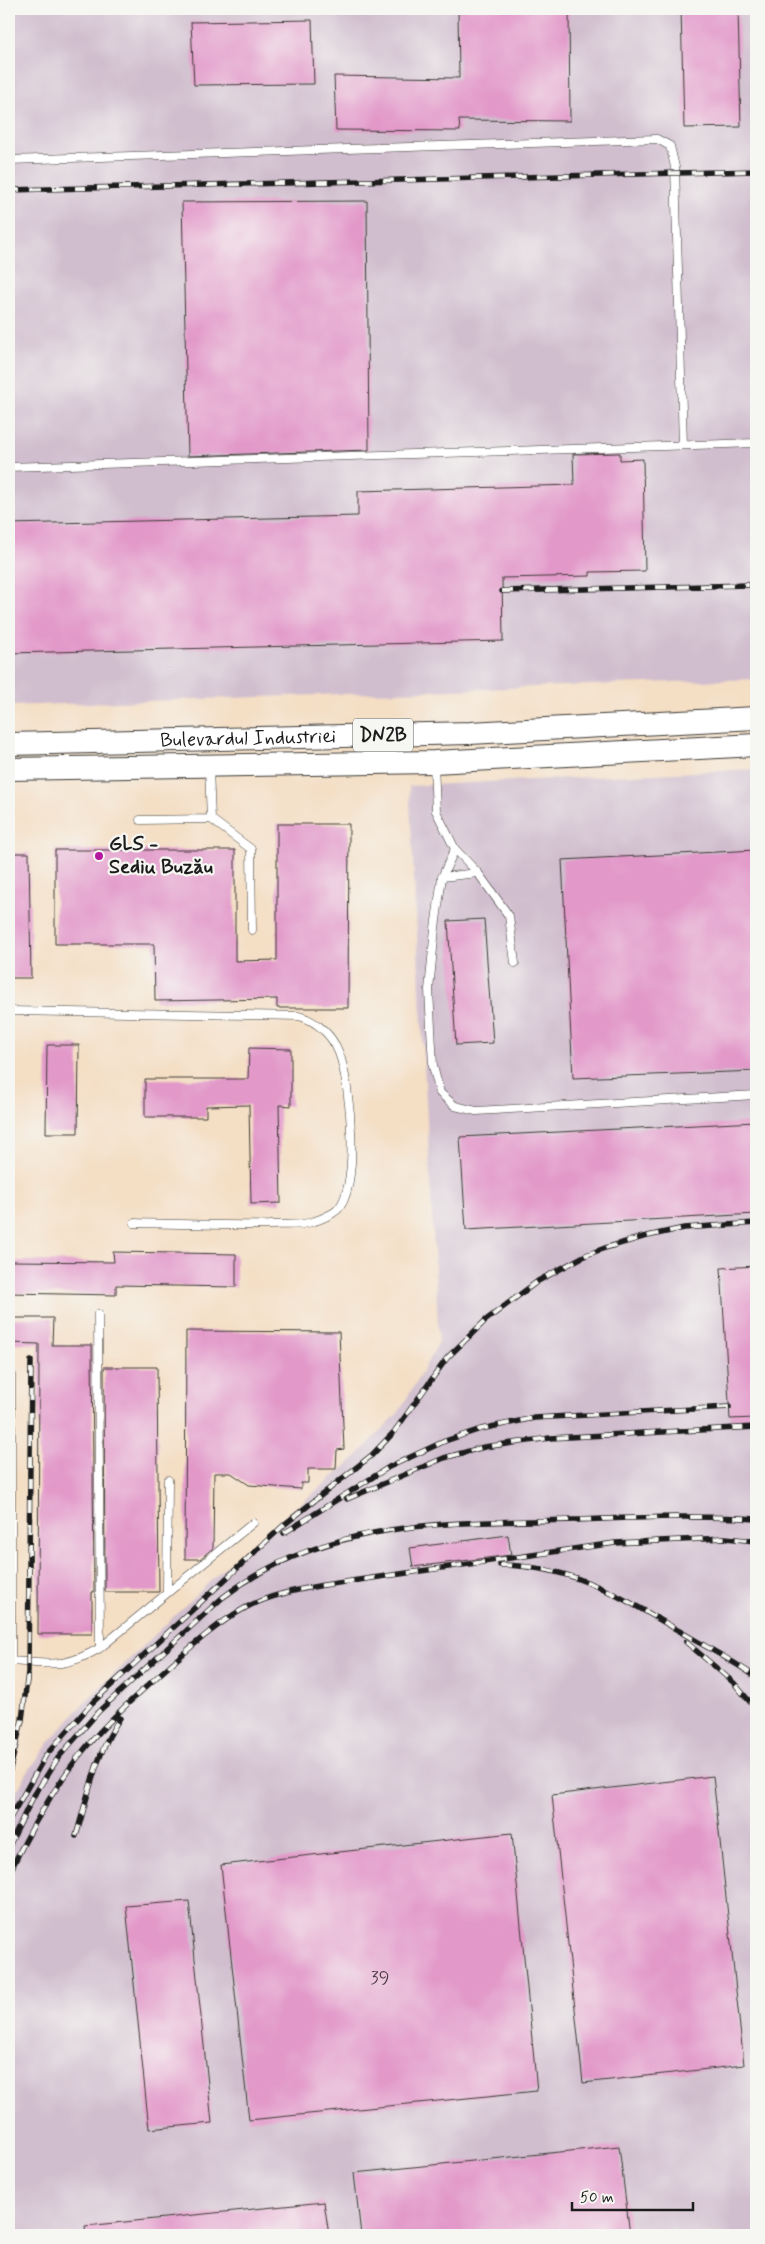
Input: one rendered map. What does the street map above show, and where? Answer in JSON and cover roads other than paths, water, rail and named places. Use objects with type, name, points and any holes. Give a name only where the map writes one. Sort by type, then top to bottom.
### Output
[{"type":"main road","name":"Bulevardul Industriei","points":[[9,744],[470,733],[756,718]]},
{"type":"main road","name":"Bulevardul Industriei","points":[[9,769],[434,762],[756,746]]},
{"type":"lane","points":[[9,160],[658,139],[670,146],[675,167],[683,445]]},
{"type":"lane","points":[[9,467],[756,443]]},
{"type":"lane","points":[[434,762],[436,811],[455,849],[478,873],[509,916],[515,963]]},
{"type":"lane","points":[[209,766],[211,819]]},
{"type":"lane","points":[[140,820],[211,819],[251,849],[252,930]]},
{"type":"lane","points":[[455,849],[442,877],[429,990],[433,1066],[440,1093],[455,1106],[476,1111],[756,1095]]},
{"type":"lane","points":[[442,877],[478,873]]},
{"type":"lane","points":[[9,1011],[299,1016],[312,1020],[325,1031],[339,1052],[348,1087],[352,1163],[347,1194],[335,1212],[308,1223],[258,1225],[134,1223]]},
{"type":"lane","points":[[98,1314],[100,1648]]},
{"type":"lane","points":[[11,1373],[10,1661],[63,1664],[80,1660],[100,1648],[253,1523]]},
{"type":"lane","points":[[167,1593],[168,1480]]},
{"type":"railway","points":[[9,190],[756,171]]},
{"type":"railway","points":[[502,591],[749,585]]},
{"type":"railway","points":[[9,1820],[46,1755],[92,1703],[285,1524],[372,1455],[394,1432],[447,1358],[486,1320],[538,1281],[586,1255],[605,1248],[684,1228],[756,1223]]},
{"type":"railway","points":[[9,1773],[22,1720],[28,1672],[31,1361]]},
{"type":"railway","points":[[284,1533],[389,1467],[445,1441],[481,1429],[534,1418],[729,1407]]},
{"type":"railway","points":[[347,1499],[444,1458],[484,1447],[550,1438],[756,1427]]},
{"type":"railway","points":[[9,1846],[33,1797],[58,1758],[99,1711],[222,1598],[262,1572],[303,1552],[346,1539],[390,1530],[435,1525],[665,1517],[756,1519]]},
{"type":"railway","points":[[9,1874],[51,1797],[67,1772],[101,1730],[140,1692],[214,1628],[254,1603],[324,1585],[615,1543],[725,1538],[756,1541]]},
{"type":"railway","points":[[500,1565],[551,1571],[595,1585],[637,1606],[756,1677]]},
{"type":"railway","points":[[686,1642],[734,1683],[756,1709]]},
{"type":"railway","points":[[76,1836],[99,1760],[120,1718]]},
{"type":"place","name":"GLS - Sediu Buzău","points":[[99,856]]}]
